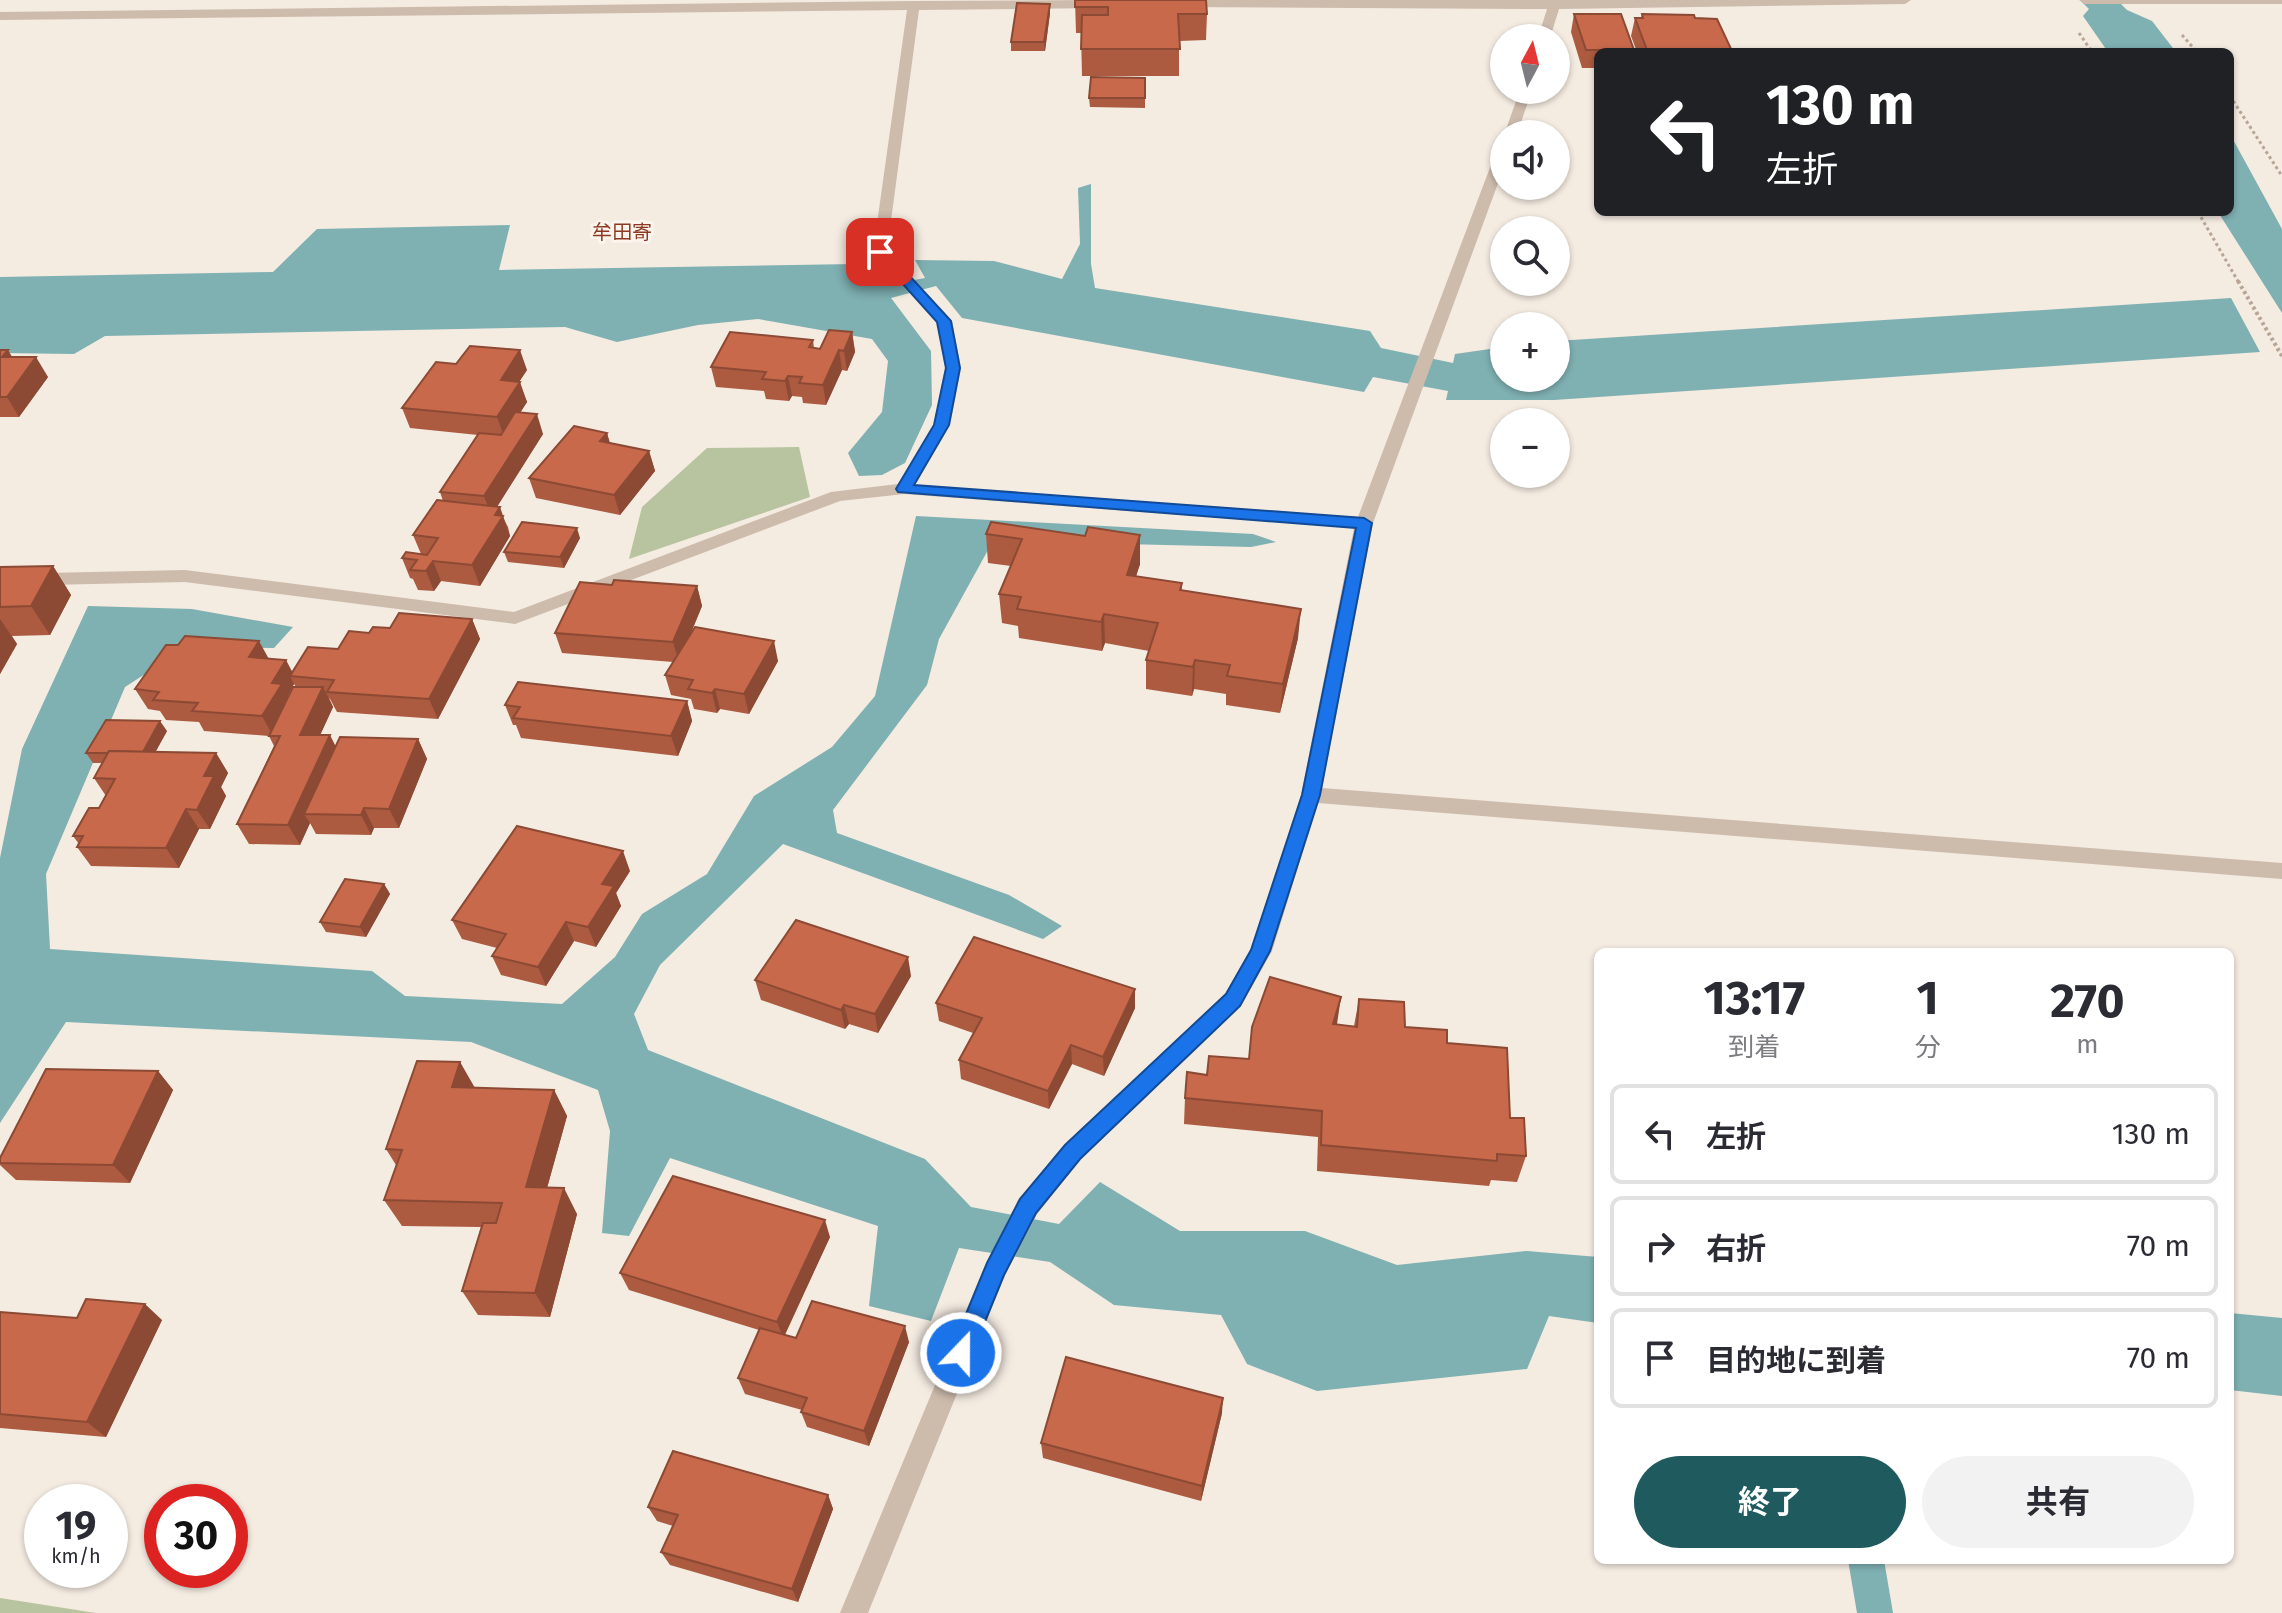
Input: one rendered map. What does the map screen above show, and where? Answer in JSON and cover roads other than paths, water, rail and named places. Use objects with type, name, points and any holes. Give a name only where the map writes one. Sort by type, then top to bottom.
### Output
[{"type":"street","points":[[1164,4],[1785,5],[1905,0]]},
{"type":"street","points":[[2085,0],[2282,0]]},
{"type":"street","points":[[1548,24],[1553,3]]},
{"type":"street","points":[[0,16],[1117,4]]},
{"type":"street","points":[[904,489],[942,425],[953,368],[944,321],[880,252],[914,5]]},
{"type":"street","points":[[854,1613],[995,1270],[1028,1206],[1073,1152],[1233,1000],[1261,951],[1311,795],[1364,523],[1490,188]]},
{"type":"street","points":[[0,580],[185,576],[515,618],[837,496],[904,489],[1364,523]]},
{"type":"street","points":[[1311,795],[2282,871]]},
{"type":"water","points":[[2080,0],[2117,0],[2127,10],[2152,21],[2173,48],[2105,48],[2083,16],[2089,9]]},
{"type":"water","points":[[2234,141],[2282,229],[2282,313],[2221,216],[2234,216]]},
{"type":"water","points":[[1091,184],[1091,264],[1095,288],[1370,331],[1381,348],[1453,363],[1455,354],[1490,349],[1490,392],[1570,392],[1570,340],[2231,298],[2260,352],[1554,400],[1446,400],[1448,391],[1373,377],[1364,392],[962,318],[936,286],[891,298],[931,351],[932,405],[905,463],[882,475],[859,476],[848,453],[882,412],[888,361],[872,339],[758,319],[698,325],[617,342],[565,327],[105,336],[74,354],[0,353],[0,277],[273,272],[317,229],[510,225],[499,270],[855,264],[882,286],[925,278],[915,260],[994,261],[1062,279],[1080,244],[1078,188]]},
{"type":"water","points":[[916,516],[1253,534],[1276,542],[1251,547],[993,541],[939,639],[927,685],[833,810],[837,833],[1009,895],[1062,926],[1043,939],[783,844],[660,965],[634,1014],[648,1050],[925,1159],[971,1207],[1059,1224],[1100,1182],[1180,1231],[1305,1231],[1397,1265],[1527,1251],[1594,1257],[1594,1322],[1549,1316],[1527,1369],[1317,1391],[1247,1364],[1221,1315],[1114,1305],[1050,1262],[959,1248],[931,1321],[869,1306],[878,1226],[670,1158],[629,1236],[602,1233],[610,1131],[598,1090],[471,1042],[66,1022],[0,1123],[0,858],[22,749],[88,606],[192,609],[293,627],[274,648],[187,647],[125,687],[46,874],[50,949],[372,971],[405,996],[562,1004],[615,957],[642,914],[707,874],[754,796],[832,747],[875,696]]},
{"type":"water","points":[[2234,1313],[2282,1318],[2282,1396],[2234,1390]]},
{"type":"water","points":[[1849,1564],[1885,1564],[1893,1613],[1857,1613]]},
{"type":"district","name":"牟田寄","points":[[622,232]]}]
